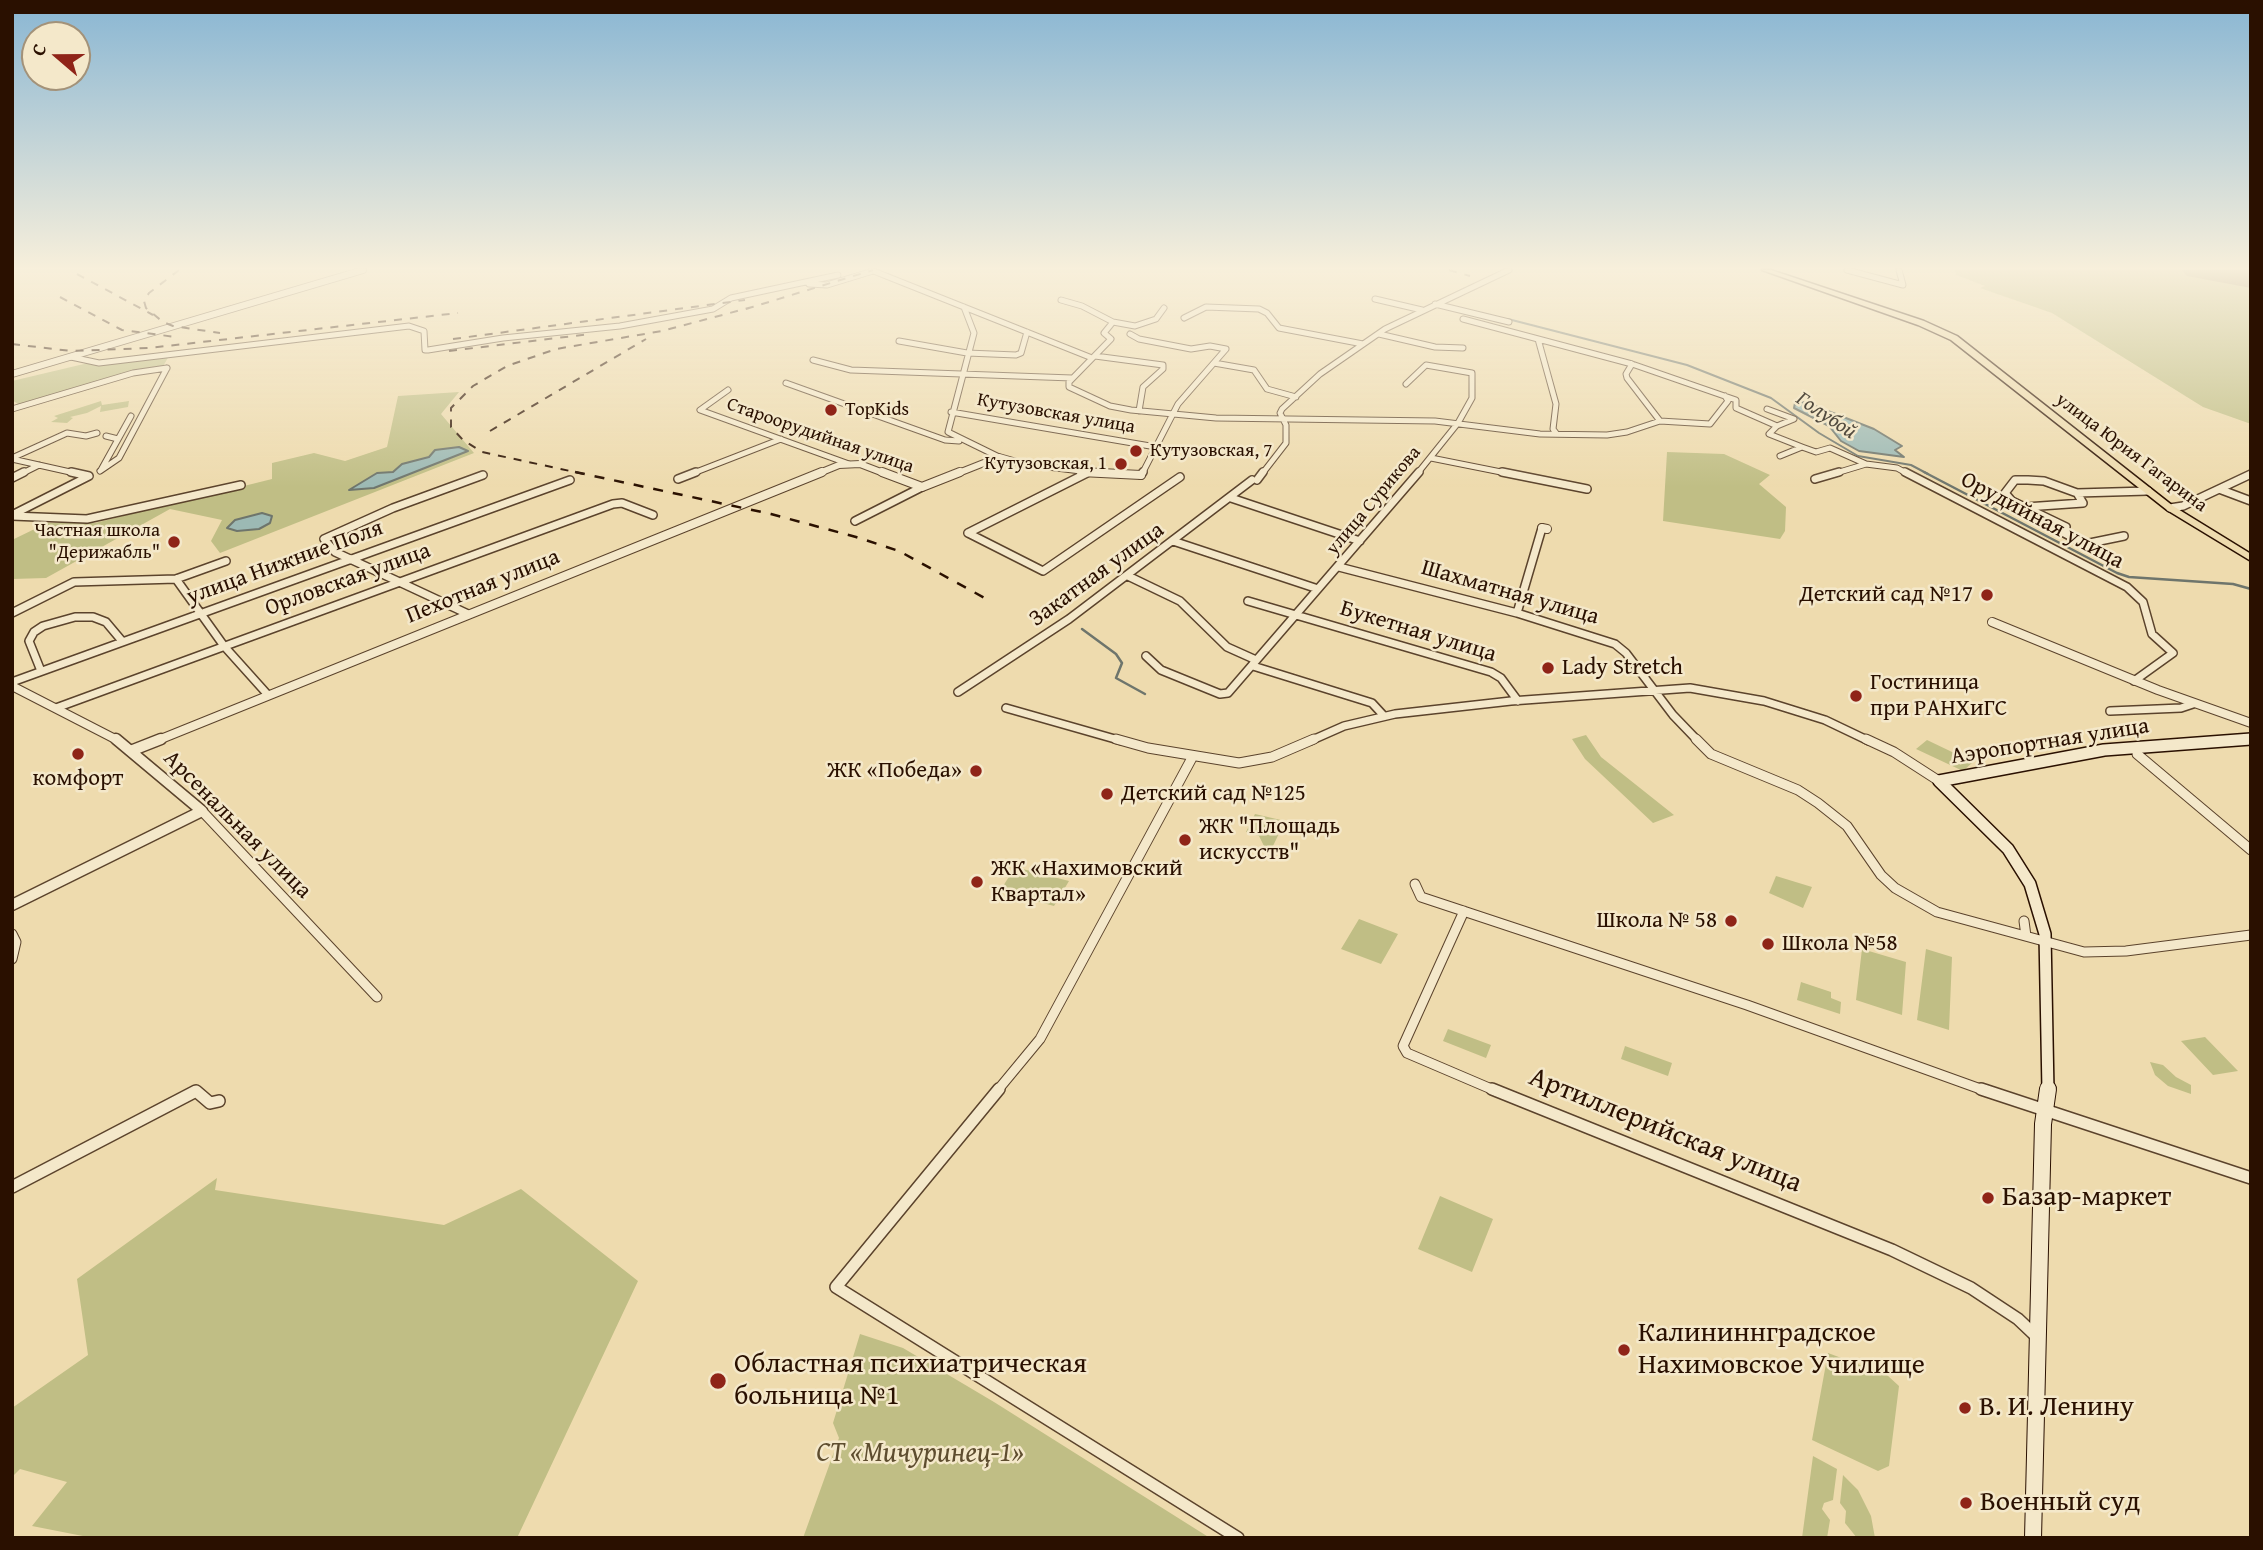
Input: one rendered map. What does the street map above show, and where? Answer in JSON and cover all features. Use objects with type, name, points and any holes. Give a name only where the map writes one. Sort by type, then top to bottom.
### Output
[{"type":"main road","name":"улица Юрия Гагарина","points":[[1957,342],[2148,491],[2251,558]]},
{"type":"main road","name":"улица Юрия Гагарина","points":[[1966,342],[2174,508],[2251,552]]},
{"type":"main road","name":"Аэропортная улица","points":[[1943,784],[2104,750],[2251,739]]},
{"type":"main road","name":"Аэропортная улица","points":[[1943,784],[2091,759],[2251,745]]},
{"type":"main road","points":[[1943,784],[1992,831],[2018,864],[2038,903],[2046,943],[2049,1086],[2045,1112],[2037,1337],[2033,1538]]},
{"type":"street","points":[[13,373],[120,342]]},
{"type":"street","points":[[71,357],[99,363],[272,342]]},
{"type":"street","points":[[425,342],[425,349],[428,350],[476,342]]},
{"type":"street","points":[[907,342],[967,353],[1019,355],[1023,342]]},
{"type":"street","points":[[969,342],[948,432],[999,457],[1020,463],[1087,473],[1141,475],[1188,389],[1226,352],[1223,347],[1191,349],[1156,342]]},
{"type":"street","points":[[1054,342],[1093,357],[1163,365],[1163,369],[1143,387],[1139,411]]},
{"type":"street","points":[[1108,342],[1067,384],[1110,405],[1173,415],[1458,423],[1556,433],[1618,434],[1660,421],[1710,424],[1728,401],[1725,396]]},
{"type":"street","points":[[1354,342],[1363,344]]},
{"type":"street","points":[[1282,418],[1282,409],[1320,374],[1366,342]]},
{"type":"street","points":[[1415,342],[1435,347],[1464,348]]},
{"type":"street","points":[[1539,342],[1556,404],[1553,429],[1556,433]]},
{"type":"street","points":[[1547,342],[1632,364],[1736,400],[1736,408],[1777,426]]},
{"type":"street","points":[[813,360],[851,370],[1072,379]]},
{"type":"street","points":[[1214,363],[1254,370],[1267,389],[1296,397]]},
{"type":"street","points":[[1632,364],[1626,374],[1660,421]]},
{"type":"street","name":"улица Сурикова","points":[[1146,656],[1161,670],[1185,681],[1220,694],[1228,693],[1431,458],[1458,423],[1472,398],[1471,372],[1426,365],[1406,384]]},
{"type":"street","points":[[12,409],[133,373],[167,368],[118,458],[100,471],[12,515]]},
{"type":"street","points":[[786,383],[945,440],[962,440]]},
{"type":"street","name":"Староорудийная улица","points":[[728,390],[700,410],[849,464],[860,464],[922,487]]},
{"type":"street","points":[[1767,409],[1779,411],[1794,419],[1777,426],[1769,434],[1816,452],[1830,448],[1866,464]]},
{"type":"street","name":"Кутузовская улица","points":[[951,412],[1156,447]]},
{"type":"street","points":[[100,471],[131,416]]},
{"type":"street","name":"Закатная улица","points":[[958,692],[1048,634],[1255,480],[1284,447],[1287,437],[1282,418]]},
{"type":"street","points":[[12,458],[67,433],[86,436],[97,433]]},
{"type":"street","points":[[106,436],[118,439]]},
{"type":"street","points":[[678,479],[781,439]]},
{"type":"street","points":[[1780,456],[1802,447]]},
{"type":"street","points":[[855,521],[922,487],[999,457]]},
{"type":"street","points":[[12,458],[89,476]]},
{"type":"street","points":[[1431,458],[1569,483],[1587,489]]},
{"type":"street","points":[[12,478],[39,464]]},
{"type":"street","name":"Пехотная улица","points":[[133,750],[731,507],[839,465],[849,464]]},
{"type":"street","name":"Орудийная улица","points":[[1815,480],[1866,464],[1897,468],[2110,577],[2143,602],[2152,634],[2173,653],[2134,681]]},
{"type":"street","points":[[1087,473],[968,533],[1043,570],[1180,477]]},
{"type":"street","points":[[2174,508],[2251,474]]},
{"type":"street","points":[[468,614],[350,558],[327,545],[324,540],[393,508],[482,475]]},
{"type":"street","name":"улица Нижние Поля","points":[[12,684],[200,612],[570,480]]},
{"type":"street","points":[[2124,536],[2085,544],[2064,533],[2066,527],[2012,501],[2005,493],[2015,480],[2044,481],[2077,493],[2148,491]]},
{"type":"street","points":[[12,515],[87,519],[241,485]]},
{"type":"street","points":[[2219,489],[2251,500]]},
{"type":"street","points":[[2025,507],[2083,503],[2077,493]]},
{"type":"street","points":[[1231,498],[1360,541]]},
{"type":"street","name":"Орловская улица","points":[[56,708],[613,504],[622,503],[653,515]]},
{"type":"street","points":[[1517,613],[1544,529]]},
{"type":"street","name":"Букетная улица","points":[[1173,541],[1318,589]]},
{"type":"street","points":[[12,613],[74,582],[176,579],[226,561]]},
{"type":"street","name":"Шахматная улица","points":[[1339,567],[1517,613],[1615,643],[1626,653],[1651,689],[1710,754],[1798,790],[1831,812],[1847,826],[1881,875],[1895,888],[1937,912],[2084,952],[2251,935]]},
{"type":"street","points":[[1128,576],[1160,589],[1180,601],[1227,647],[1254,663],[1372,704],[1384,716]]},
{"type":"street","points":[[176,579],[224,646],[268,695]]},
{"type":"street","name":"Букетная улица","points":[[1248,601],[1491,672],[1501,678],[1518,701]]},
{"type":"street","points":[[41,671],[29,641],[34,632],[43,626],[75,617],[93,617],[106,622],[122,641]]},
{"type":"street","points":[[1992,622],[2134,681],[2251,723]]},
{"type":"street","name":"Арсенальная улица","points":[[12,684],[133,750],[202,811],[377,997]]},
{"type":"street","points":[[1006,708],[1141,746],[1230,762],[1272,757],[1344,726],[1384,716],[1674,687],[1715,691],[1797,710],[1864,737],[1943,784]]},
{"type":"street","points":[[2110,711],[2181,708],[2193,704]]},
{"type":"street","points":[[2137,754],[2251,850]]},
{"type":"street","points":[[1193,756],[1040,1039],[835,1287],[1238,1538]]},
{"type":"street","points":[[12,905],[202,811]]},
{"type":"street","points":[[1415,884],[1421,897],[1592,953],[2045,1112],[2251,1178]]},
{"type":"street","name":"Артиллерийская улица","points":[[1464,911],[1403,1046],[1407,1053],[1528,1105],[1892,1250],[1971,1288],[2018,1319],[2037,1337]]},
{"type":"street","points":[[2024,921],[2026,936]]},
{"type":"street","points":[[12,934],[16,942],[12,959]]},
{"type":"street","points":[[12,1187],[196,1091],[209,1102],[219,1101]]},
{"type":"green space","points":[[2099,342],[2251,342],[2251,424],[2203,407]]},
{"type":"green space","points":[[169,356],[162,368],[21,406],[12,400],[12,381],[88,363]]},
{"type":"green space","points":[[459,392],[441,414],[474,453],[220,553],[211,541],[222,520],[170,509],[46,578],[12,579],[12,540],[47,523],[95,523],[272,479],[272,463],[314,453],[345,461],[387,447],[398,396]]},
{"type":"green space","points":[[101,401],[102,405],[129,401],[128,407],[100,412],[101,406],[70,417],[73,418],[67,423],[51,422],[58,418],[54,416]]},
{"type":"green space","points":[[1667,452],[1724,454],[1770,475],[1759,484],[1786,507],[1785,531],[1780,539],[1663,521]]},
{"type":"green space","points":[[1586,735],[1601,757],[1674,815],[1653,823],[1585,759],[1572,739]]},
{"type":"green space","points":[[1927,740],[1973,762],[1963,771],[1916,749]]},
{"type":"green space","points":[[1255,814],[1285,821],[1272,848],[1264,846],[1259,836],[1246,832]]},
{"type":"green space","points":[[1015,867],[1069,881],[1054,906],[1000,891]]},
{"type":"green space","points":[[1776,876],[1812,887],[1803,908],[1769,893]]},
{"type":"green space","points":[[1359,919],[1398,934],[1381,964],[1341,949]]},
{"type":"green space","points":[[1862,949],[1906,962],[1902,1015],[1856,1000]]},
{"type":"green space","points":[[1926,949],[1952,957],[1949,1030],[1917,1020]]},
{"type":"green space","points":[[1801,982],[1831,992],[1831,998],[1841,1002],[1840,1014],[1797,1000]]},
{"type":"green space","points":[[1448,1029],[1491,1045],[1486,1058],[1443,1041]]},
{"type":"green space","points":[[2205,1037],[2238,1071],[2213,1075],[2181,1041]]},
{"type":"green space","points":[[1625,1046],[1672,1063],[1668,1076],[1621,1059]]},
{"type":"green space","points":[[2150,1062],[2163,1065],[2176,1077],[2191,1085],[2191,1094],[2168,1086],[2155,1075]]},
{"type":"green space","points":[[217,1178],[215,1190],[444,1225],[521,1189],[638,1281],[517,1538],[93,1538],[32,1526],[67,1482],[20,1469],[12,1477],[12,1408],[88,1355],[77,1279]]},
{"type":"green space","points":[[1440,1196],[1493,1219],[1472,1272],[1418,1249]]},
{"type":"green space","name":"СТ «Мичуринец-1»","points":[[860,1334],[903,1348],[1210,1538],[803,1538],[839,1438],[833,1423]]},
{"type":"green space","points":[[1828,1353],[1887,1375],[1899,1386],[1889,1466],[1878,1471],[1812,1440]]},
{"type":"green space","points":[[1813,1456],[1837,1469],[1833,1500],[1824,1503],[1822,1509],[1830,1520],[1827,1538],[1802,1538]]},
{"type":"green space","points":[[1843,1475],[1858,1490],[1871,1516],[1875,1538],[1857,1538],[1845,1523],[1846,1511],[1840,1503]]},
{"type":"water","points":[[1805,402],[1874,429],[1902,446],[1895,450],[1904,457],[1859,451],[1841,441],[1829,426],[1794,408],[1795,403]]},
{"type":"water","points":[[459,447],[468,451],[374,488],[349,490],[377,473],[393,472],[402,464],[429,457],[435,450]]},
{"type":"water","points":[[262,513],[272,516],[270,523],[259,529],[237,531],[227,528],[235,520]]},
{"type":"waterway","name":"Голубой","points":[[1599,342],[1687,365],[1771,398],[1819,433],[1858,456],[1911,465],[1928,474]]},
{"type":"waterway","name":"Голубой","points":[[1924,472],[2117,573],[2129,577],[2233,584],[2251,589]]},
{"type":"waterway","points":[[1082,629],[1116,654],[1122,663],[1116,678],[1145,694]]},
{"type":"railway","points":[[12,344],[71,351],[149,348],[199,342]]},
{"type":"railway","points":[[449,351],[521,342]]},
{"type":"railway","points":[[584,474],[482,452],[463,440],[451,427],[451,408],[473,386],[507,366],[556,349],[595,342]]},
{"type":"railway","points":[[490,431],[640,342]]},
{"type":"railway","points":[[575,472],[771,514],[856,537],[899,551],[992,602]]},
{"type":"place","name":"TopKids","points":[[831,410]]},
{"type":"place","name":"Кутузовская, 7","points":[[1136,451]]},
{"type":"place","name":"Кутузовская, 1","points":[[1121,464]]},
{"type":"place","name":"Частная школа \"Дерижабль\"","points":[[174,542]]},
{"type":"place","name":"Детский сад №17","points":[[1987,595]]},
{"type":"place","name":"Lady Stretch","points":[[1548,668]]},
{"type":"place","name":"Гостиница при РАНХиГС","points":[[1856,696]]},
{"type":"place","name":"комфорт","points":[[78,754]]},
{"type":"place","name":"ЖК «Победа»","points":[[976,771]]},
{"type":"place","name":"Детский сад №125","points":[[1107,794]]},
{"type":"place","name":"ЖК \"Площадь искусств\"","points":[[1185,840]]},
{"type":"place","name":"ЖК «Нахимовский Квартал»","points":[[977,882]]},
{"type":"place","name":"Школа № 58","points":[[1731,921]]},
{"type":"place","name":"Школа №58","points":[[1768,944]]},
{"type":"place","name":"Базар-маркет","points":[[1988,1198]]},
{"type":"place","name":"Калининнградское Нахимовское Училище","points":[[1624,1350]]},
{"type":"place","name":"Областная психиатрическая больница №1","points":[[718,1381]]},
{"type":"place","name":"В. И. Ленину","points":[[1965,1408]]},
{"type":"place","name":"Военный суд","points":[[1966,1503]]}]
